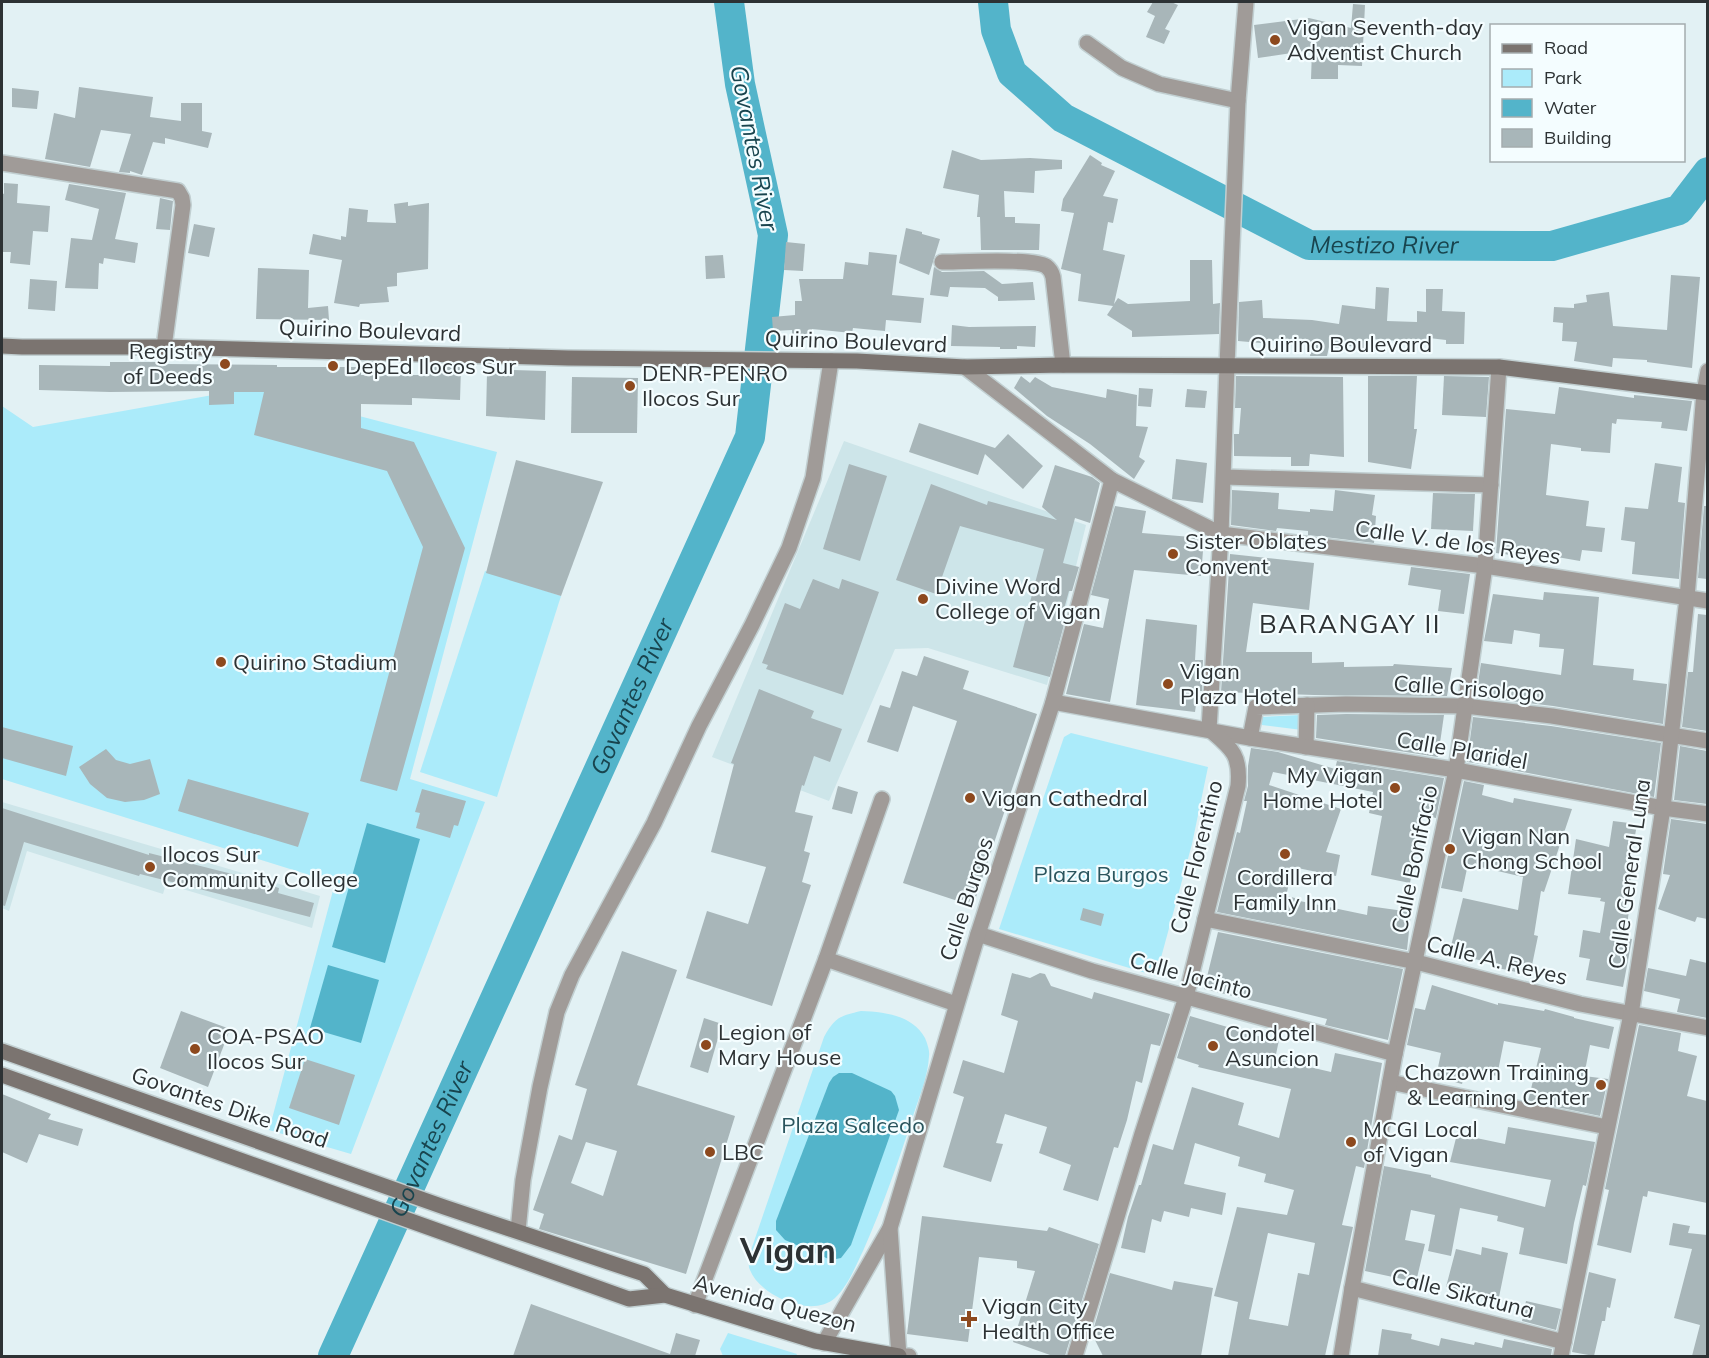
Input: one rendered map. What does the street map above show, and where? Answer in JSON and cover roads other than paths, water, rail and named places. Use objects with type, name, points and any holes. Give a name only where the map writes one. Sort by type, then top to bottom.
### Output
[{"type":"main road","name":"Quirino Boulevard","points":[[2,346],[164,347],[568,358],[806,360],[965,367],[1063,364],[1499,367],[1706,392]]},
{"type":"main road","name":"Govantes Dike Road","points":[[2,1051],[451,1209]]},
{"type":"main road","name":"Govantes Dike Road","points":[[2,1075],[442,1232]]},
{"type":"main road","points":[[99,1109],[107,1088]]},
{"type":"main road","points":[[336,1193],[344,1171]]},
{"type":"main road","name":"Avenida Quezon","points":[[451,1209],[644,1274],[665,1295]]},
{"type":"main road","points":[[442,1232],[451,1209]]},
{"type":"main road","name":"Avenida Quezon","points":[[442,1232],[629,1299],[665,1295],[824,1343],[863,1353],[899,1356]]},
{"type":"street","points":[[1053,702],[1209,729],[1224,477],[1238,101],[1246,2]]},
{"type":"street","points":[[1086,43],[1122,68],[1159,84],[1238,101]]},
{"type":"street","points":[[2,163],[178,191],[183,205],[164,347]]},
{"type":"street","points":[[942,262],[994,261],[1039,264],[1048,267],[1053,278],[1063,364]]},
{"type":"street","points":[[518,1231],[540,1087],[557,1012],[572,975],[654,823],[699,726],[789,548],[813,478],[831,361]]},
{"type":"street","name":"Calle V. de los Reyes","points":[[965,367],[1112,480],[1221,534],[1485,566],[1707,601]]},
{"type":"street","name":"Calle Bonifacio","points":[[1341,1356],[1395,1054],[1456,771],[1485,566],[1499,367]]},
{"type":"street","name":"Calle General Luna","points":[[1562,1349],[1631,1014],[1663,808],[1687,598],[1707,371]]},
{"type":"street","points":[[1224,477],[1491,485]]},
{"type":"street","name":"Calle Burgos","points":[[824,1343],[890,1228],[956,1004],[1053,702],[1112,480]]},
{"type":"street","name":"Calle Crisologo","points":[[1250,738],[1256,707],[1346,704],[1465,706],[1552,716],[1707,741]]},
{"type":"street","points":[[1306,747],[1307,705]]},
{"type":"street","name":"Calle Plaridel","points":[[1209,729],[1250,738],[1707,814]]},
{"type":"street","name":"Calle Florentino","points":[[1075,1356],[1185,997],[1238,786],[1240,768],[1229,746],[1209,729]]},
{"type":"street","points":[[695,1305],[825,959],[882,799]]},
{"type":"street","name":"Calle A. Reyes","points":[[1205,919],[1416,962],[1580,1004],[1707,1028]]},
{"type":"street","name":"Calle Jacinto","points":[[978,934],[1092,971],[1395,1054]]},
{"type":"street","points":[[825,959],[956,1004]]},
{"type":"street","points":[[1390,1082],[1607,1127]]},
{"type":"street","name":"Calle Burgos","points":[[890,1228],[899,1356]]},
{"type":"street","name":"Calle Sikatuna","points":[[1352,1288],[1562,1349]]},
{"type":"street","name":"Avenida Quezon","points":[[899,1356],[909,1356]]},
{"type":"water","points":[[367,823],[420,839],[385,963],[332,947]]},
{"type":"water","points":[[328,965],[379,980],[361,1043],[310,1028]]},
{"type":"water","points":[[839,1073],[852,1073],[891,1091],[899,1110],[851,1245],[841,1258],[831,1260],[785,1240],[776,1230],[776,1221],[829,1083]]},
{"type":"waterway","name":"Govantes River","points":[[333,1356],[750,437],[773,235],[740,84],[729,2]]},
{"type":"waterway","name":"Mestizo River","points":[[993,2],[996,30],[1012,73],[1063,118],[1309,245],[1552,246],[1679,210],[1708,172]]},
{"type":"place","name":"Vigan Seventh-day Adventist Church","points":[[1275,40]]},
{"type":"place","name":"Registry of Deeds","points":[[225,364]]},
{"type":"place","name":"DepEd Ilocos Sur","points":[[333,366]]},
{"type":"place","name":"DENR-PENRO Ilocos Sur","points":[[630,386]]},
{"type":"place","name":"Sister Oblates Convent","points":[[1173,554]]},
{"type":"place","name":"Divine Word College of Vigan","points":[[923,599]]},
{"type":"place","name":"Quirino Stadium","points":[[221,662]]},
{"type":"place","name":"Vigan Plaza Hotel","points":[[1168,684]]},
{"type":"place","name":"My Vigan Home Hotel","points":[[1395,788]]},
{"type":"place","name":"Vigan Cathedral","points":[[970,798]]},
{"type":"place","name":"Vigan Nan Chong School","points":[[1450,849]]},
{"type":"place","name":"Cordillera Family Inn","points":[[1285,854]]},
{"type":"place","name":"Ilocos Sur Community College","points":[[150,867]]},
{"type":"place","name":"Legion of Mary House","points":[[706,1045]]},
{"type":"place","name":"Condotel Asuncion","points":[[1213,1046]]},
{"type":"place","name":"COA-PSAO Ilocos Sur","points":[[195,1049]]},
{"type":"place","name":"Chazown Training & Learning Center","points":[[1601,1085]]},
{"type":"place","name":"MCGI Local of Vigan","points":[[1351,1142]]},
{"type":"place","name":"LBC","points":[[710,1152]]},
{"type":"place","name":"Vigan City Health Office","points":[[969,1319]]},
{"type":"district","name":"BARANGAY II","points":[[1350,624]]},
{"type":"district","name":"Vigan","points":[[788,1251]]},
{"type":"park label","name":"Plaza Burgos","points":[[1101,874]]},
{"type":"park label","name":"Plaza Salcedo","points":[[853,1125]]}]
